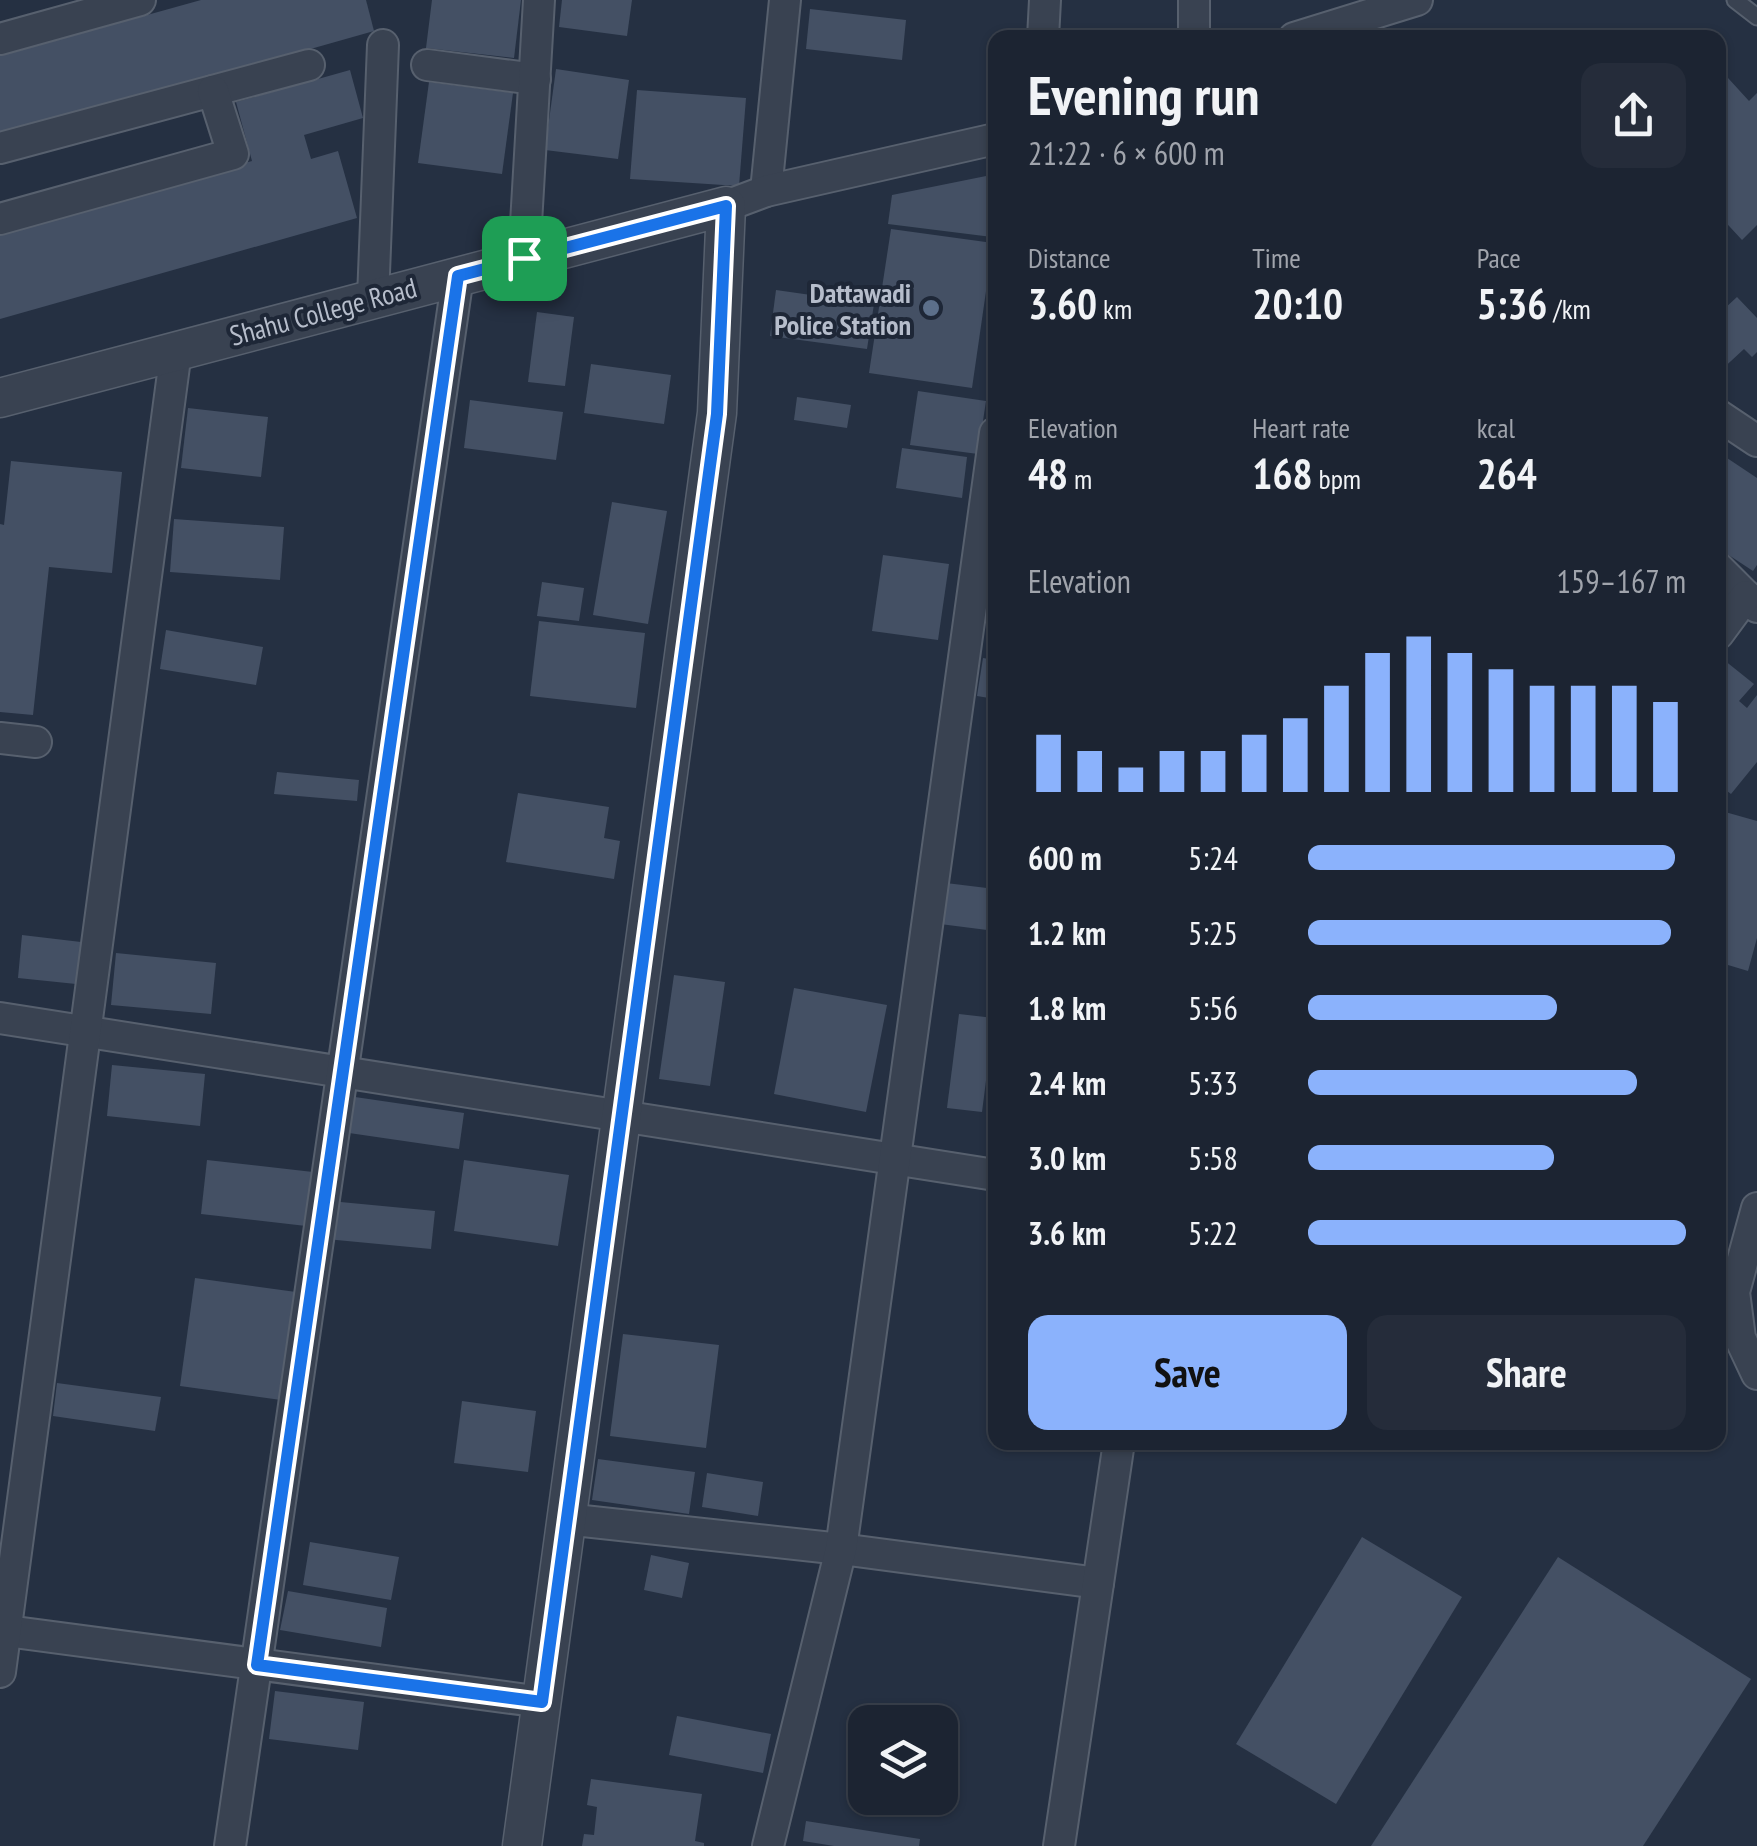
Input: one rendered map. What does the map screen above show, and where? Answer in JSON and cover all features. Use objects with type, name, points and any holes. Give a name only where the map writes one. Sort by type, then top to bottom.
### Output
[{"type":"street","points":[[0,39],[140,0]]},
{"type":"street","points":[[524,258],[539,0]]},
{"type":"street","points":[[766,191],[785,0]]},
{"type":"street","points":[[1043,30],[1044,0]]},
{"type":"street","points":[[1194,0],[1194,30]]},
{"type":"street","points":[[1320,30],[1417,0]]},
{"type":"street","points":[[373,298],[383,45]]},
{"type":"street","points":[[0,148],[309,65]]},
{"type":"street","points":[[428,65],[534,79]]},
{"type":"street","points":[[0,219],[234,154],[214,91]]},
{"type":"street","name":"Shahu College Road","points":[[0,398],[726,206],[766,191],[988,141]]},
{"type":"street","points":[[522,1846],[717,414],[726,206]]},
{"type":"street","points":[[230,1846],[458,276]]},
{"type":"street","points":[[0,1672],[176,350]]},
{"type":"street","points":[[1726,420],[1757,441]]},
{"type":"street","points":[[768,1846],[841,1548],[988,482]]},
{"type":"street","points":[[1726,576],[1751,601],[1726,626]]},
{"type":"street","points":[[0,738],[36,742]]},
{"type":"street","points":[[0,1018],[988,1174]]},
{"type":"street","points":[[1757,1208],[1726,1291],[1740,1338],[1757,1374]]},
{"type":"street","points":[[1059,1846],[1118,1450]]},
{"type":"street","points":[[565,1519],[841,1548],[1098,1583]]},
{"type":"street","points":[[3,1631],[542,1702]]},
{"type":"lane","points":[[1735,0],[1757,17]]},
{"type":"building","points":[[201,0],[366,0],[374,31],[0,137],[0,56]]},
{"type":"building","points":[[432,0],[521,0],[514,58],[426,48]]},
{"type":"building","points":[[562,0],[632,0],[627,36],[559,27]]},
{"type":"building","points":[[810,9],[906,20],[902,60],[806,49]]},
{"type":"building","points":[[556,69],[629,80],[618,159],[545,150]]},
{"type":"building","points":[[350,70],[363,118],[304,135],[311,159],[338,151],[357,218],[0,319],[0,232],[252,161],[236,102]]},
{"type":"building","points":[[1726,76],[1749,101],[1757,93],[1757,225],[1742,240],[1726,223]]},
{"type":"building","points":[[429,82],[513,93],[502,174],[418,163]]},
{"type":"building","points":[[637,90],[746,98],[739,186],[630,179]]},
{"type":"building","points":[[988,176],[988,236],[888,224],[892,195]]},
{"type":"building","name":"Dattawadi Police Station","points":[[891,229],[988,242],[988,278],[972,388],[869,373]]},
{"type":"building","points":[[776,290],[874,304],[867,349],[770,336]]},
{"type":"building","points":[[1737,297],[1757,318],[1757,352],[1752,357],[1744,349],[1726,366],[1726,307]]},
{"type":"building","points":[[537,312],[574,317],[565,386],[528,382]]},
{"type":"building","points":[[591,364],[671,375],[664,424],[584,413]]},
{"type":"building","points":[[918,391],[986,401],[978,454],[910,445]]},
{"type":"building","points":[[797,397],[851,405],[847,428],[794,420]]},
{"type":"building","points":[[470,400],[563,412],[556,460],[464,448]]},
{"type":"building","points":[[188,408],[268,417],[261,477],[181,468]]},
{"type":"building","points":[[902,448],[967,457],[962,498],[896,488]]},
{"type":"building","points":[[1726,457],[1757,478],[1757,565],[1753,571],[1726,553]]},
{"type":"building","points":[[11,461],[122,472],[112,573],[49,567],[33,715],[0,712],[0,524],[4,525]]},
{"type":"building","points":[[612,502],[667,511],[648,624],[593,615]]},
{"type":"building","points":[[174,519],[284,527],[280,580],[170,572]]},
{"type":"building","points":[[883,555],[949,564],[938,640],[872,631]]},
{"type":"building","points":[[542,582],[584,588],[579,621],[537,616]]},
{"type":"building","points":[[539,621],[645,633],[636,708],[530,696]]},
{"type":"building","points":[[166,630],[263,647],[256,685],[160,669]]},
{"type":"building","points":[[983,658],[988,659],[988,698],[977,696]]},
{"type":"building","points":[[1726,662],[1754,684],[1739,701],[1747,708],[1757,695],[1757,762],[1731,794],[1726,790]]},
{"type":"building","points":[[277,772],[359,780],[357,801],[274,794]]},
{"type":"building","points":[[518,793],[609,807],[604,838],[620,841],[614,879],[506,862]]},
{"type":"building","points":[[1726,812],[1757,821],[1757,938],[1748,971],[1726,964]]},
{"type":"building","points":[[946,883],[988,888],[988,930],[940,924]]},
{"type":"building","points":[[22,935],[81,942],[76,984],[18,978]]},
{"type":"building","points":[[116,953],[216,963],[211,1014],[111,1005]]},
{"type":"building","points":[[674,975],[725,982],[710,1086],[659,1079]]},
{"type":"building","points":[[794,988],[887,1005],[866,1112],[774,1094]]},
{"type":"building","points":[[959,1014],[988,1017],[988,1065],[982,1112],[947,1108]]},
{"type":"building","points":[[112,1065],[205,1074],[200,1126],[107,1116]]},
{"type":"building","points":[[355,1097],[464,1113],[459,1149],[349,1133]]},
{"type":"building","points":[[207,1160],[313,1172],[306,1226],[201,1214]]},
{"type":"building","points":[[464,1160],[569,1175],[558,1246],[454,1231]]},
{"type":"building","points":[[330,1201],[435,1211],[431,1249],[326,1239]]},
{"type":"building","points":[[195,1278],[296,1292],[281,1400],[180,1386]]},
{"type":"building","points":[[623,1334],[719,1345],[706,1448],[610,1436]]},
{"type":"building","points":[[57,1383],[161,1397],[155,1431],[53,1416]]},
{"type":"building","points":[[462,1401],[536,1411],[528,1472],[454,1463]]},
{"type":"building","points":[[598,1459],[695,1472],[689,1514],[592,1500]]},
{"type":"building","points":[[707,1473],[763,1482],[758,1516],[702,1507]]},
{"type":"building","points":[[1362,1537],[1462,1597],[1336,1804],[1236,1744]]},
{"type":"building","points":[[310,1542],[399,1557],[391,1600],[303,1585]]},
{"type":"building","points":[[651,1555],[689,1563],[682,1598],[644,1590]]},
{"type":"building","points":[[1558,1557],[1751,1679],[1643,1846],[1371,1846]]},
{"type":"building","points":[[288,1591],[387,1608],[381,1647],[280,1630]]},
{"type":"building","points":[[275,1691],[364,1702],[358,1750],[269,1739]]},
{"type":"building","points":[[677,1716],[771,1734],[763,1773],[669,1755]]},
{"type":"building","points":[[591,1779],[702,1794],[695,1841],[704,1846],[582,1846],[584,1834],[594,1835],[597,1807],[587,1805]]},
{"type":"building","points":[[806,1821],[920,1839],[919,1846],[834,1846],[803,1841]]},
{"type":"place","name":"Dattawadi Police Station","points":[[931,308]]},
{"type":"route","points":[[726,206],[717,414],[542,1702],[257,1665],[458,276],[524,258],[726,206]]}]
